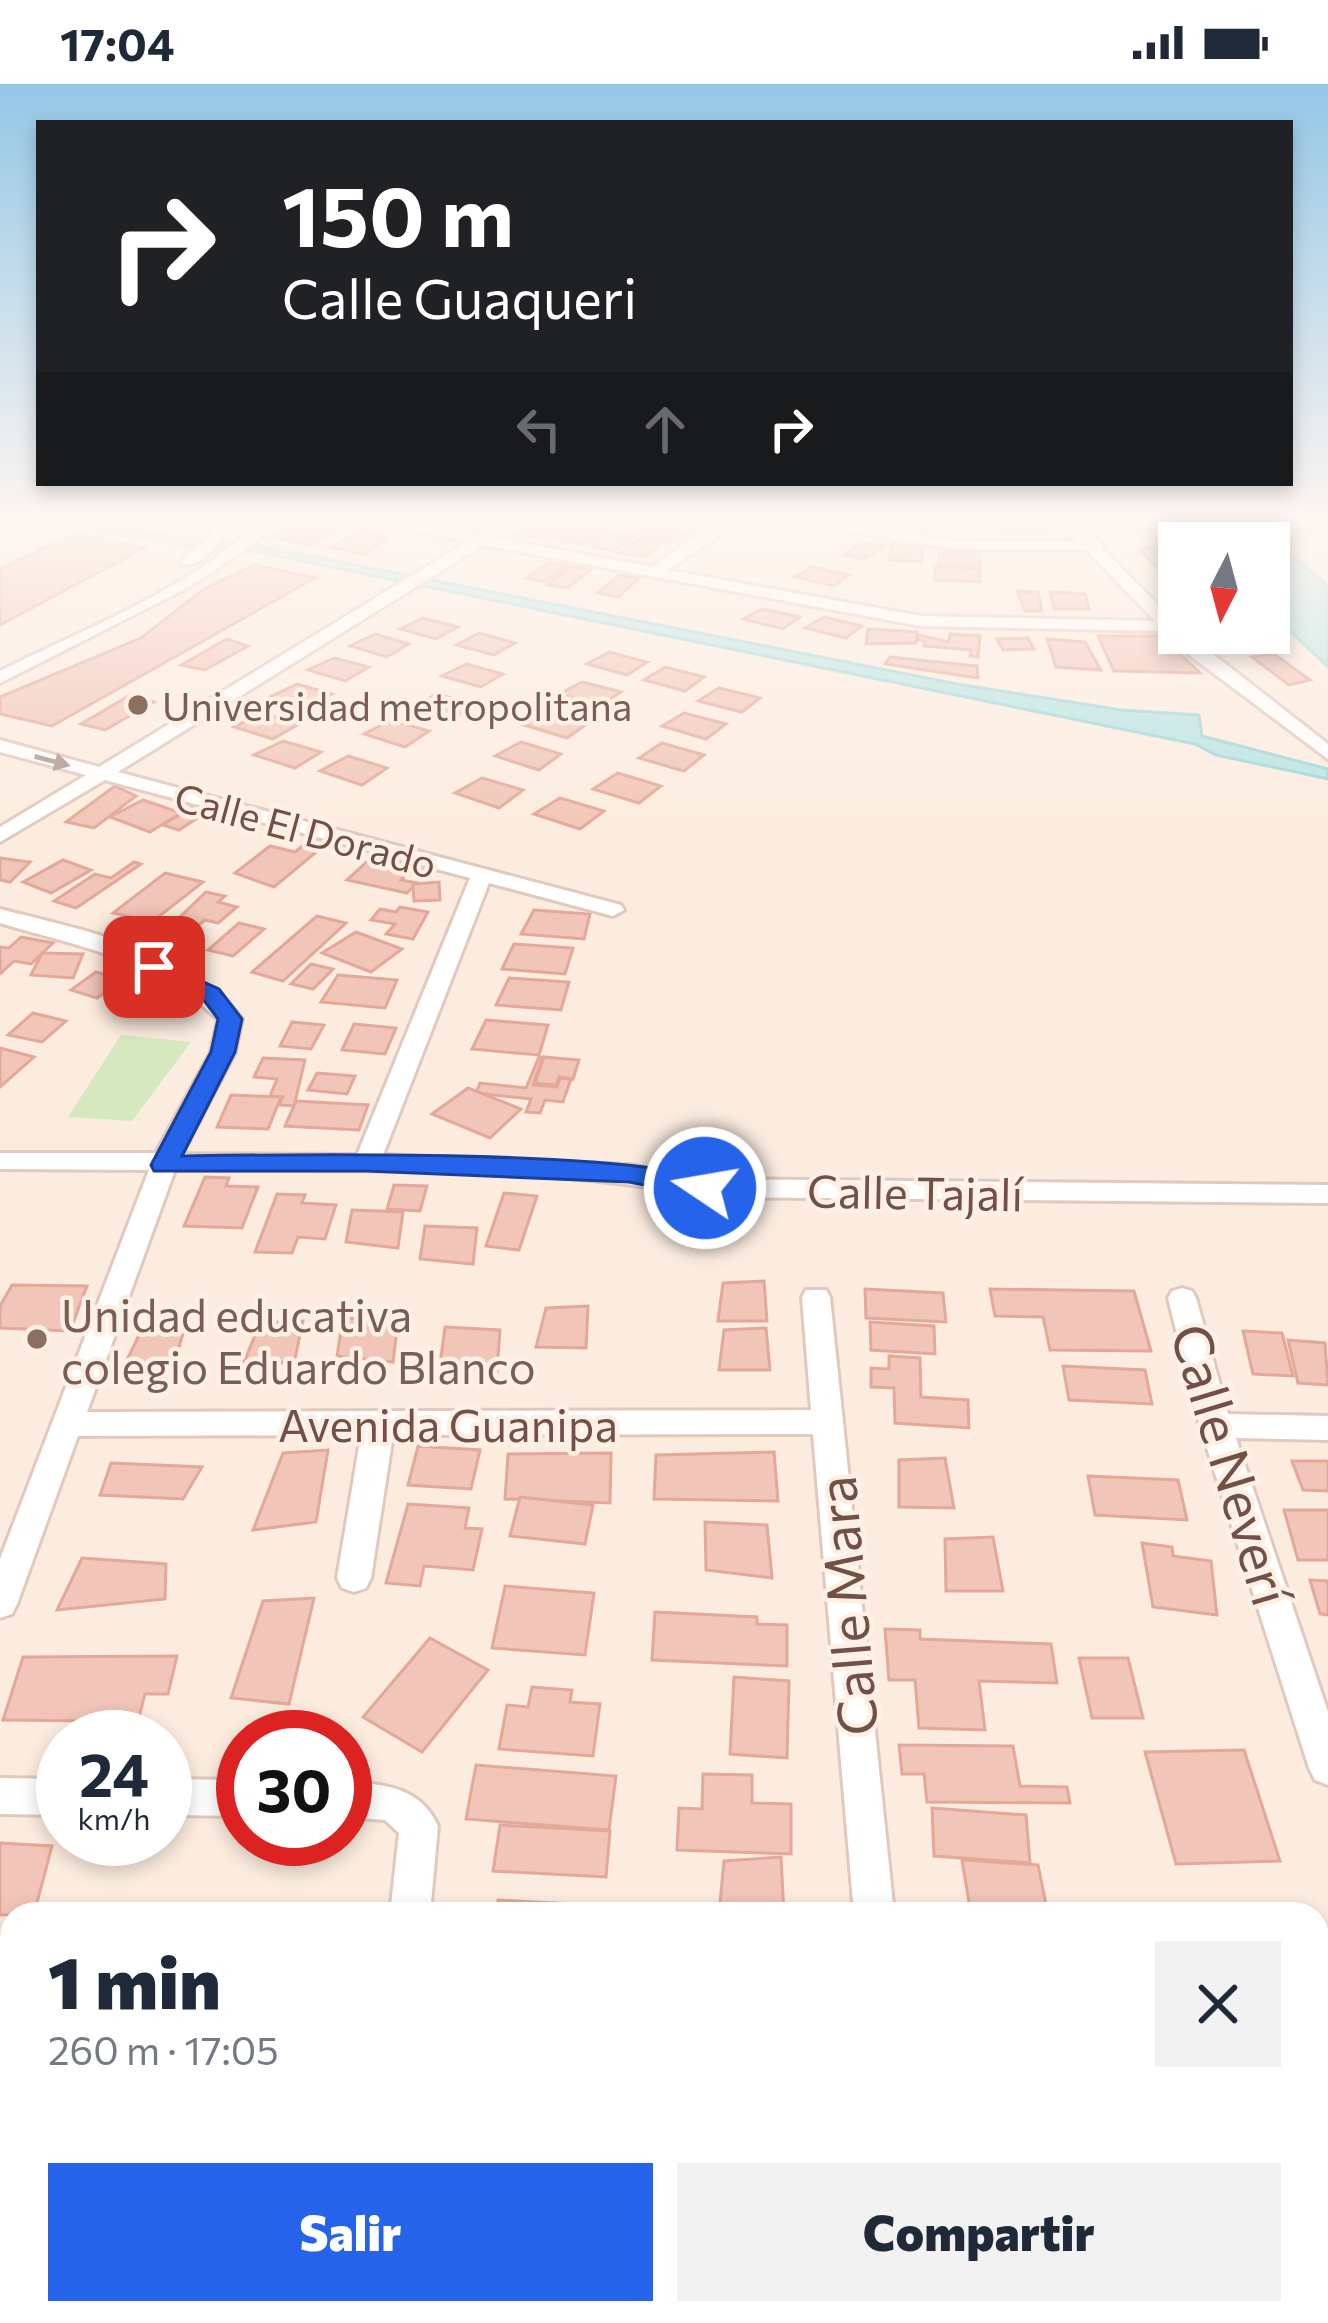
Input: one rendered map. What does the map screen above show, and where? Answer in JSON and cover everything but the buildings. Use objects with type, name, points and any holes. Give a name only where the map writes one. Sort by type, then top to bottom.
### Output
[{"type":"street","points":[[0,664],[73,627]]},
{"type":"street","points":[[0,678],[94,627]]},
{"type":"street","points":[[0,836],[338,627]]},
{"type":"street","points":[[1212,654],[1319,737],[1328,753]]},
{"type":"street","points":[[1215,654],[1319,737]]},
{"type":"street","name":"Calle El Dorado","points":[[0,746],[613,910]]},
{"type":"street","points":[[367,1163],[481,876]]},
{"type":"street","points":[[0,916],[154,967],[211,994],[230,1019],[223,1052],[164,1165],[0,1604]]},
{"type":"street","name":"Calle Tajalí","points":[[0,1161],[367,1163],[629,1174],[705,1188],[1328,1194]]},
{"type":"street","name":"Calle Mara","points":[[816,1297],[873,1902]]},
{"type":"street","name":"Calle Neverí","points":[[1182,1298],[1216,1426],[1326,1752]]},
{"type":"street","name":"Avenida Guanipa","points":[[69,1424],[827,1422]]},
{"type":"street","points":[[354,1578],[379,1423]]},
{"type":"street","points":[[1216,1426],[1328,1428]]},
{"type":"street","points":[[0,1796],[36,1797]]},
{"type":"street","points":[[372,1801],[394,1803],[410,1813],[421,1842],[412,1902]]},
{"type":"green space","points":[[121,1035],[191,1042],[132,1121],[68,1117]]},
{"type":"water","points":[[626,627],[672,627],[957,684],[1121,710],[1199,715],[1202,736],[1328,769],[1328,779],[1216,755],[1195,744]]},
{"type":"water","points":[[1290,627],[1328,627],[1328,667]]},
{"type":"place","name":"Universidad metropolitana","points":[[138,705]]},
{"type":"place","name":"Unidad educativa colegio Eduardo Blanco","points":[[37,1339]]},
{"type":"route","points":[[154,967],[211,994],[230,1019],[223,1052],[164,1165],[367,1163],[629,1174],[705,1188]]}]
